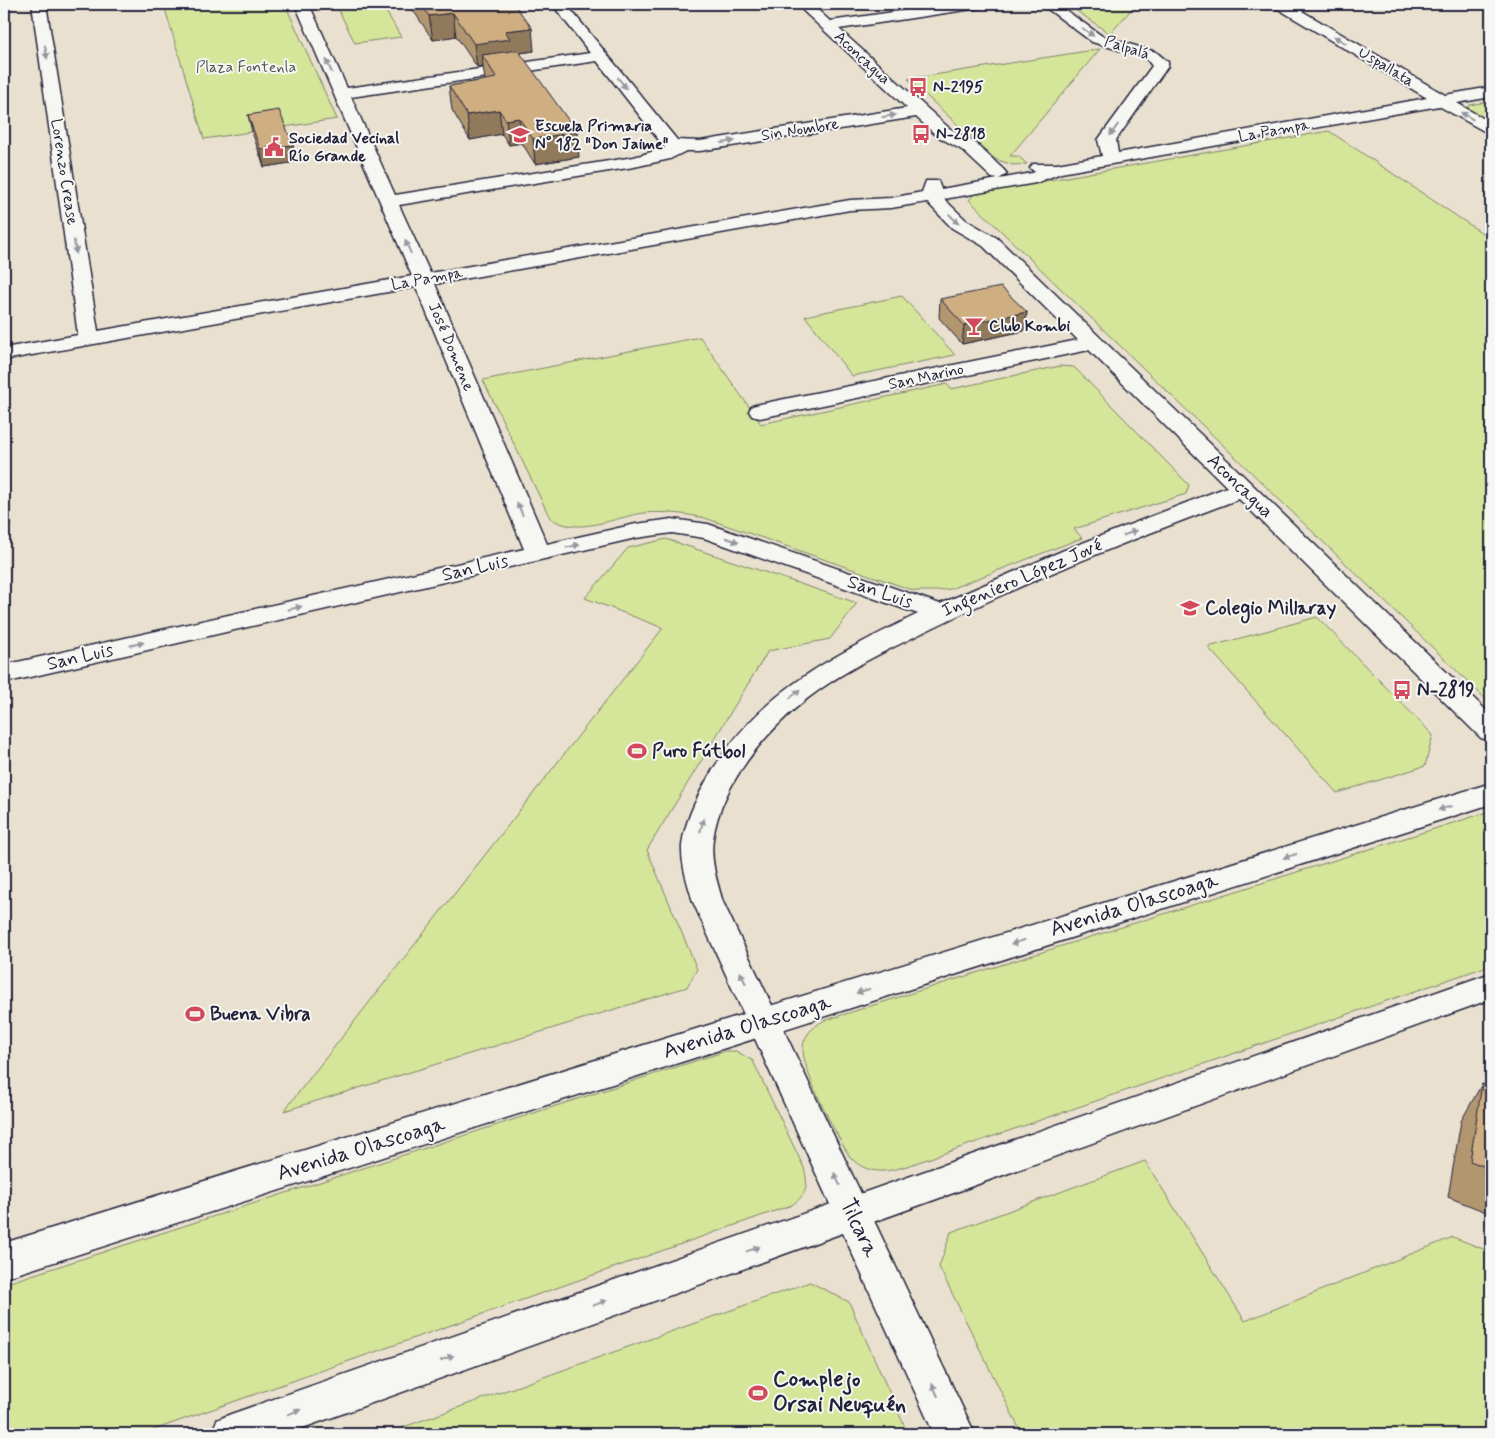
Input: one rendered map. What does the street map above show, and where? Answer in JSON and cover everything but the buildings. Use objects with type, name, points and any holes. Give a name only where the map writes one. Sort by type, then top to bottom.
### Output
[{"type":"street","name":"Lorenzo Crease","points":[[39,4],[89,339]]},
{"type":"street","name":"José Domene","points":[[302,4],[423,280],[539,554]]},
{"type":"street","points":[[559,4],[667,142],[680,147]]},
{"type":"street","name":"Aconcagua","points":[[803,4],[943,132],[968,146],[998,180]]},
{"type":"street","points":[[827,26],[978,4]]},
{"type":"street","name":"Palpalá","points":[[1048,4],[1098,39],[1151,55],[1160,62],[1160,66],[1109,137],[1107,144],[1111,159]]},
{"type":"street","name":"Uspallata","points":[[1280,4],[1491,130]]},
{"type":"street","points":[[340,91],[599,54]]},
{"type":"street","name":"La Pampa","points":[[951,193],[998,180],[1042,177],[1057,169],[1491,92]]},
{"type":"street","name":"Sin Nombre","points":[[388,201],[634,162],[664,155],[680,147],[700,146],[920,111]]},
{"type":"street","name":"Aconcagua","points":[[943,132],[944,142],[948,149],[977,178],[998,180]]},
{"type":"street","name":"La Pampa","points":[[4,354],[850,205],[884,204],[977,178]]},
{"type":"street","name":"Aconcagua","points":[[932,191],[951,193],[982,224],[990,242]]},
{"type":"street","name":"Aconcagua","points":[[932,191],[959,224],[990,242],[1491,731]]},
{"type":"street","name":"San Marino","points":[[760,411],[1093,343]]},
{"type":"street","name":"Ingeniero López Jové","points":[[763,1022],[708,902],[698,869],[698,839],[706,811],[724,776],[746,745],[770,717],[796,693],[824,673],[940,613],[1029,572],[1243,489]]},
{"type":"street","name":"San Luis","points":[[4,674],[654,528],[690,528],[708,531],[940,613]]},
{"type":"street","name":"Avenida Olascoaga","points":[[4,1261],[1491,793]]},
{"type":"street","points":[[231,1434],[1491,986]]},
{"type":"street","name":"Tilcara","points":[[763,1022],[955,1434]]},
{"type":"green space","name":"Plaza Fontenla","points":[[205,4],[285,4],[337,119],[204,139],[165,9]]},
{"type":"green space","points":[[382,4],[401,37],[355,43],[336,5]]},
{"type":"green space","points":[[1074,4],[1136,4],[1110,34],[1071,7]]},
{"type":"green space","points":[[1100,49],[1010,156],[1018,156],[1027,164],[1013,165],[995,159],[908,79]]},
{"type":"green space","points":[[1491,101],[1491,126],[1466,109],[1470,105]]},
{"type":"green space","points":[[1329,131],[1491,239],[1491,704],[969,200],[973,195],[981,192]]},
{"type":"green space","points":[[902,296],[955,355],[852,376],[805,316]]},
{"type":"green space","points":[[700,337],[761,424],[947,384],[951,389],[1060,366],[1074,367],[1189,485],[1186,494],[1074,529],[1082,538],[950,589],[937,591],[915,591],[705,518],[652,512],[596,524],[572,526],[550,518],[483,380]]},
{"type":"green space","points":[[4,421],[11,525],[4,527]]},
{"type":"green space","name":"Puro Fútbol","points":[[666,539],[857,603],[830,639],[768,651],[647,850],[697,969],[687,987],[284,1111],[663,628],[585,598],[628,548]]},
{"type":"green space","points":[[1317,617],[1433,735],[1425,766],[1337,793],[1208,647]]},
{"type":"green space","points":[[1491,811],[1491,965],[891,1170],[870,1170],[856,1163],[850,1157],[829,1119],[808,1071],[803,1047],[805,1039],[823,1021]]},
{"type":"green space","points":[[726,1051],[736,1051],[753,1061],[804,1168],[806,1189],[801,1197],[792,1205],[142,1434],[4,1434],[4,1284]]},
{"type":"green space","points":[[1145,1161],[1245,1321],[1453,1237],[1491,1252],[1491,1434],[1022,1434],[939,1267],[951,1232]]},
{"type":"green space","name":"Complejo Orsai Neuquén","points":[[810,1282],[849,1302],[908,1434],[384,1434]]},
{"type":"place","name":"N-2195","points":[[918,87]]},
{"type":"place","name":"N-2818","points":[[921,134]]},
{"type":"place","name":"Escuela Primaria N° 182 \"Don Jaime\"","points":[[520,135]]},
{"type":"place","name":"Sociedad Vecinal Río Grande","points":[[274,147]]},
{"type":"place","name":"Club Kombi","points":[[974,326]]},
{"type":"place","name":"Colegio Millaray","points":[[1190,608]]},
{"type":"place","name":"N-2819","points":[[1402,690]]},
{"type":"place","name":"Puro Fútbol","points":[[637,751]]},
{"type":"place","name":"Buena Vibra","points":[[195,1014]]},
{"type":"place","name":"Complejo Orsai Neuquén","points":[[758,1393]]}]
